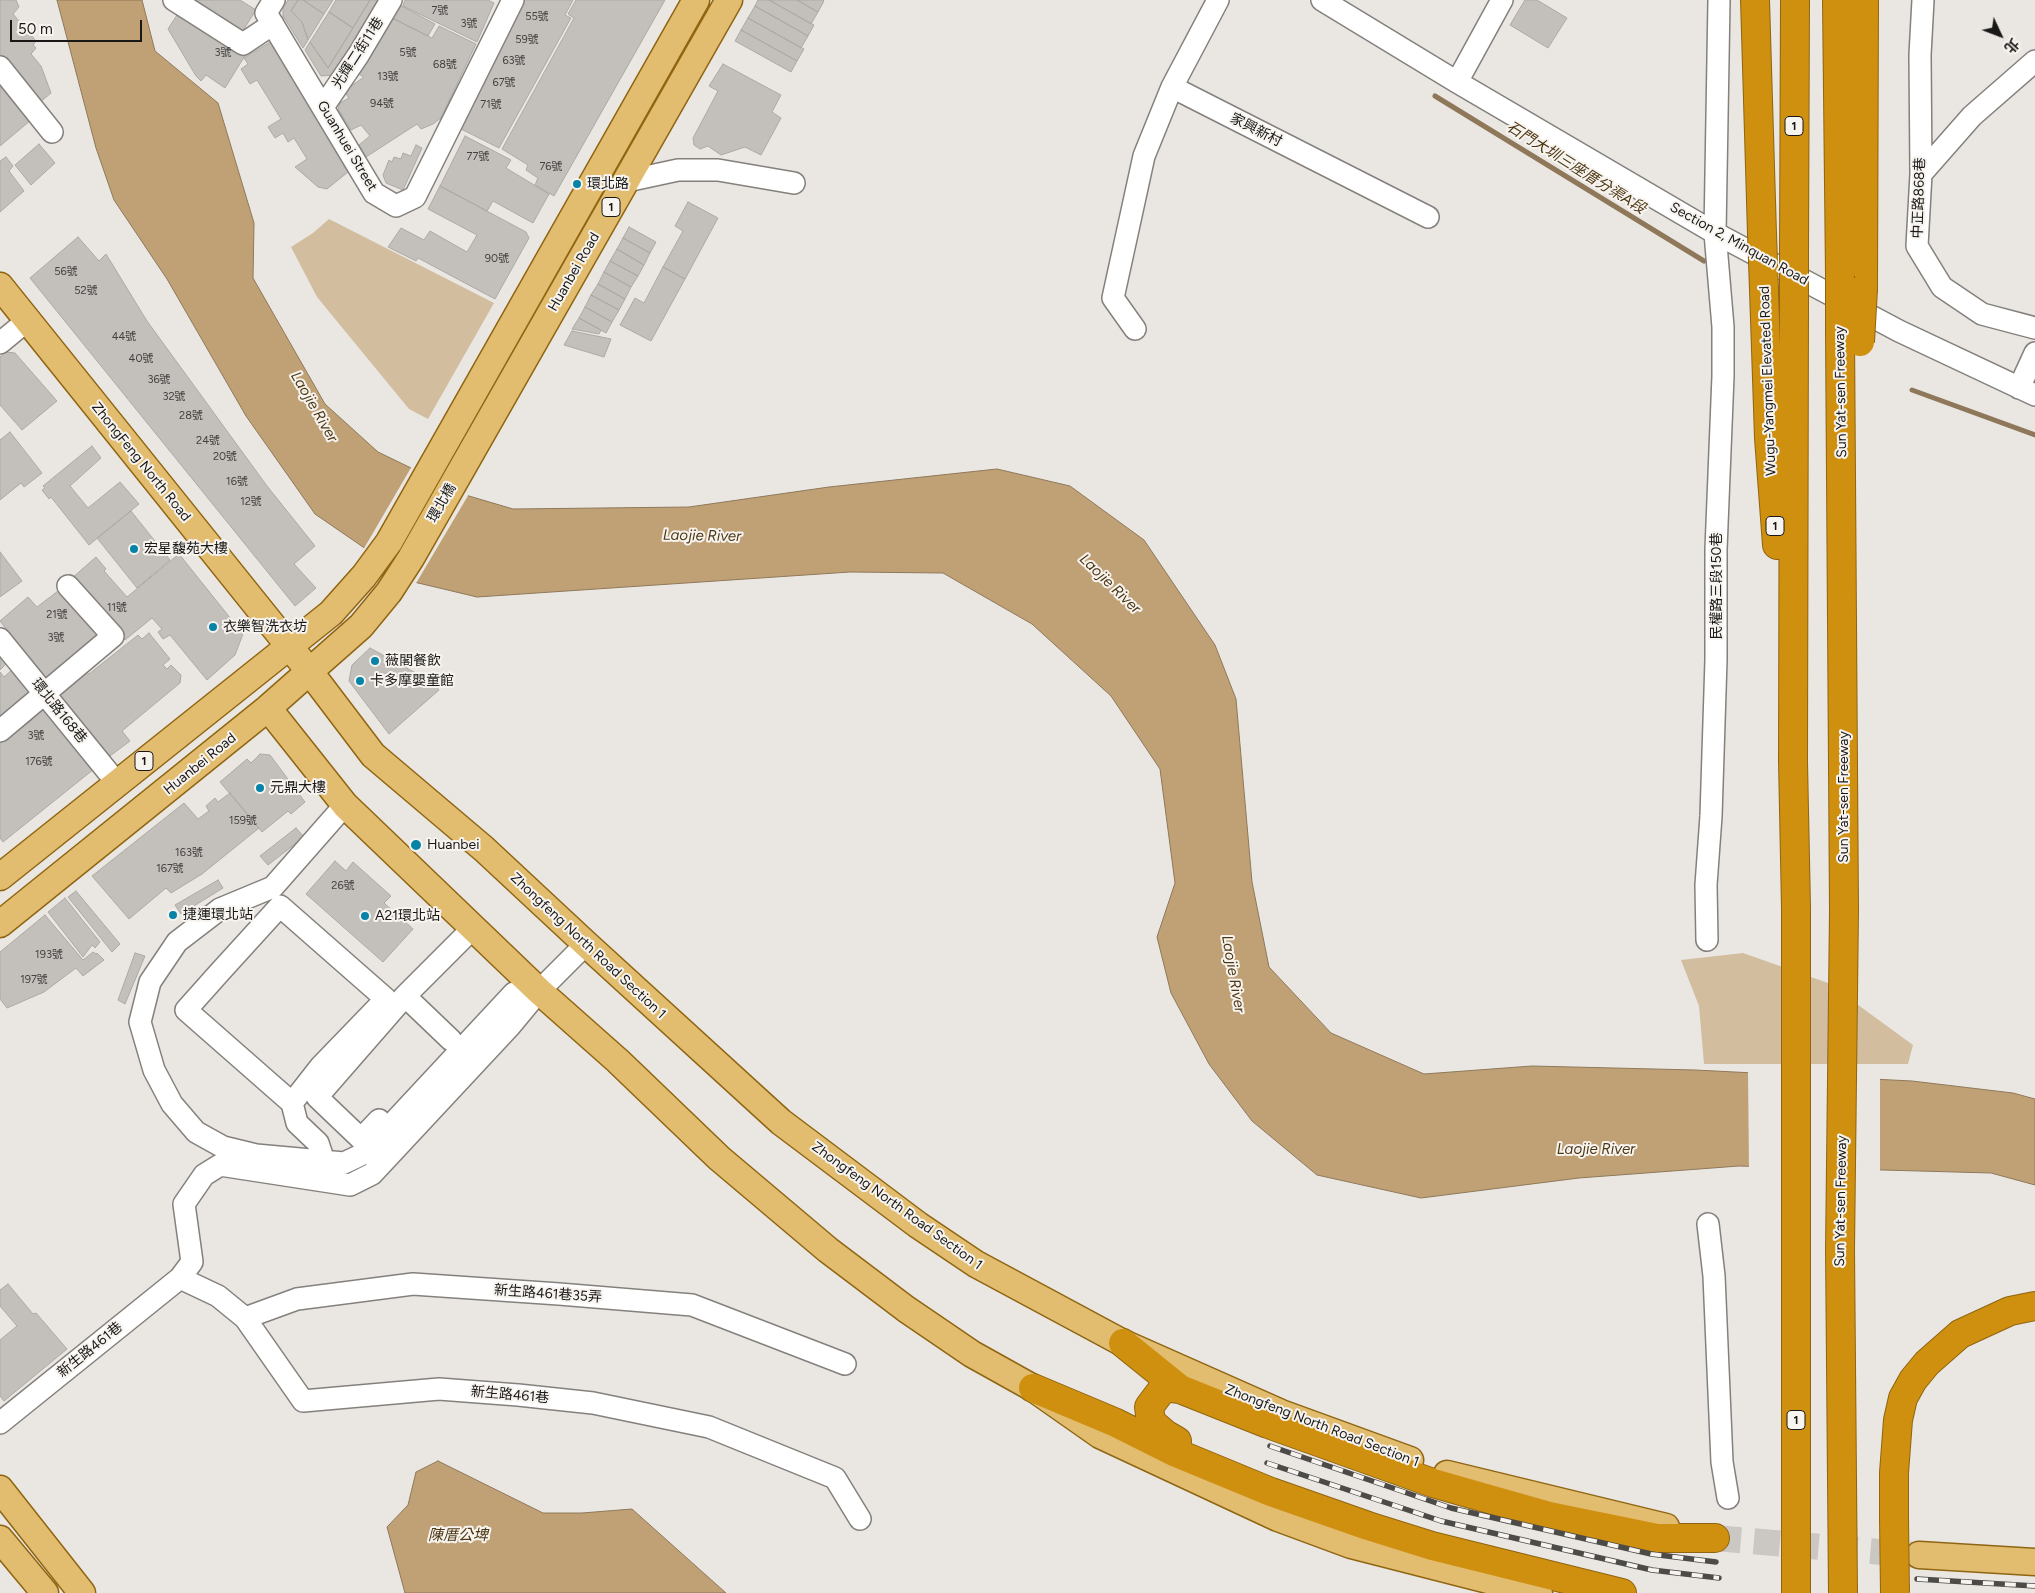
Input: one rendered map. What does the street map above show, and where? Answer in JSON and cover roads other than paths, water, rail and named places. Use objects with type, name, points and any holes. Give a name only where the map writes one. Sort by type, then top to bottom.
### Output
[{"type":"highway","name":"Wugu-Yangmei Elevated Road","points":[[1755,0],[1769,438],[1793,761]]},
{"type":"highway","name":"1","points":[[1794,0],[1793,761],[1796,908],[1796,1593]]},
{"type":"highway","points":[[1837,0],[1851,283]]},
{"type":"highway","points":[[1851,283],[1864,0]]},
{"type":"highway","name":"Sun Yat-sen Freeway","points":[[1844,1593],[1840,1248],[1844,910],[1844,642],[1851,283]]},
{"type":"highway","points":[[1895,1593],[1894,1465],[1898,1420],[1903,1398],[1913,1380],[1928,1363],[1960,1334],[2010,1311],[2035,1306]]},
{"type":"highway","points":[[1123,1343],[1180,1388],[1268,1424],[1432,1483],[1549,1516],[1657,1538],[1715,1538]]},
{"type":"highway","points":[[1180,1388],[1164,1387],[1156,1395],[1149,1407],[1151,1422],[1165,1434],[1271,1492]]},
{"type":"highway","points":[[1033,1388],[1114,1422],[1174,1452],[1271,1492],[1368,1526],[1432,1546],[1622,1593]]},
{"type":"main road","name":"Huanbei Road","points":[[467,403],[696,0]]},
{"type":"main road","name":"Huanbei Road","points":[[493,414],[729,0]]},
{"type":"main road","name":"ZhongFeng North Road","points":[[0,286],[289,647]]},
{"type":"main road","name":"環北橋","points":[[289,647],[331,613],[364,576],[389,542],[467,403]]},
{"type":"main road","name":"環北橋","points":[[389,592],[411,558],[493,414]]},
{"type":"main road","name":"Huanbei Road","points":[[0,924],[268,708],[360,626],[389,592]]},
{"type":"main road","name":"Zhongfeng North Road Section 1","points":[[289,647],[373,755],[484,848],[781,1122],[851,1175],[976,1264],[1123,1343],[1281,1413],[1448,1474],[1715,1538]]},
{"type":"main road","points":[[289,647],[268,708],[345,805],[467,923],[618,1061],[719,1158],[828,1250],[906,1309],[972,1354],[1033,1388],[1100,1435],[1278,1518],[1351,1545],[1539,1593]]},
{"type":"main road","name":"1","points":[[0,877],[289,647]]},
{"type":"main road","points":[[0,1489],[82,1593]]},
{"type":"main road","points":[[0,1540],[45,1593]]},
{"type":"main road","points":[[1919,1555],[2035,1562]]},
{"type":"street","points":[[174,0],[243,44],[273,24]]},
{"type":"street","name":"Guanhuei Street","points":[[274,0],[266,13],[374,193],[396,206],[415,197],[513,0]]},
{"type":"street","name":"光輝二街11巷","points":[[323,106],[359,54],[391,0]]},
{"type":"street","points":[[1135,329],[1113,298],[1144,156],[1172,87],[1218,0]]},
{"type":"street","name":"Section 2, Minquan Road","points":[[1322,0],[1457,82],[1715,233],[1899,331],[2027,391]]},
{"type":"street","points":[[1457,82],[1502,0]]},
{"type":"street","name":"民權路三段150巷","points":[[1707,940],[1706,885],[1711,816],[1715,690],[1716,549],[1723,376],[1723,328],[1715,233],[1719,0]]},
{"type":"street","name":"中正路868巷","points":[[1923,0],[1920,55],[1921,174],[1917,246],[1942,287],[1982,314],[2035,328]]},
{"type":"street","points":[[1921,174],[1972,116],[2035,61]]},
{"type":"street","points":[[0,68],[52,132]]},
{"type":"street","name":"家興新村","points":[[1172,87],[1428,217]]},
{"type":"street","points":[[627,181],[678,170],[718,170],[794,183]]},
{"type":"street","points":[[0,343],[28,320]]},
{"type":"street","points":[[2027,391],[2035,353]]},
{"type":"street","points":[[0,730],[46,694],[113,636],[68,586]]},
{"type":"street","name":"環北路168巷","points":[[0,638],[117,783]]},
{"type":"street","points":[[345,805],[272,888],[220,909],[177,942],[150,982],[140,1022],[154,1070],[172,1104],[196,1132],[223,1147],[256,1155],[344,1163],[365,1153],[514,993],[540,991]]},
{"type":"street","points":[[324,1161],[318,1143],[297,1123],[292,1103],[186,1010],[280,906],[451,1040]]},
{"type":"street","points":[[292,1103],[321,1066],[396,997],[467,923]]},
{"type":"street","name":"新生路461巷","points":[[0,1423],[180,1278],[192,1262],[184,1204],[204,1175],[220,1165],[350,1185],[372,1174],[540,991],[586,944]]},
{"type":"street","points":[[396,997],[317,1097],[361,1139],[480,1011],[490,1017]]},
{"type":"street","points":[[1708,1224],[1714,1276],[1722,1462],[1728,1498]]},
{"type":"street","name":"新生路461巷","points":[[180,1278],[218,1296],[245,1318],[303,1401],[439,1389],[518,1394],[593,1403],[709,1427],[835,1478],[860,1519]]},
{"type":"street","name":"新生路461巷35弄","points":[[245,1318],[297,1299],[413,1284],[559,1294],[692,1305],[845,1364]]},
{"type":"water","name":"Laojie River","points":[[57,0],[142,0],[155,51],[218,103],[254,223],[253,278],[325,404],[378,452],[469,496],[513,509],[689,507],[829,487],[997,469],[1070,486],[1144,540],[1215,645],[1236,699],[1252,882],[1269,967],[1331,1033],[1424,1074],[1532,1066],[1695,1070],[1912,1081],[2013,1093],[2035,1099],[2035,1185],[1991,1173],[1739,1166],[1579,1178],[1421,1198],[1317,1175],[1252,1121],[1209,1064],[1171,993],[1157,937],[1175,883],[1160,769],[1111,696],[1032,624],[943,573],[850,572],[477,597],[414,582],[315,514],[246,416],[167,279],[114,200],[96,148]]},
{"type":"water","name":"陳厝公埤","points":[[438,1461],[543,1513],[582,1513],[632,1509],[726,1593],[405,1593],[387,1527],[408,1505],[416,1472]]},
{"type":"waterway","name":"石門大圳三座厝分渠A段","points":[[1435,96],[1704,261]]},
{"type":"waterway","name":"石門大圳三座厝分渠A段","points":[[1912,390],[2035,435]]},
{"type":"tunnel","points":[[1715,1538],[1916,1555]]},
{"type":"railway","points":[[1270,1446],[1451,1508],[1651,1554],[1716,1562]]},
{"type":"railway","points":[[1267,1463],[1441,1521],[1652,1570],[1719,1578]]},
{"type":"railway","points":[[1917,1579],[2035,1586]]},
{"type":"place","name":"環北路","points":[[577,184]]},
{"type":"place","name":"宏星馥苑大樓","points":[[134,549]]},
{"type":"place","name":"衣樂智洗衣坊","points":[[213,627]]},
{"type":"place","name":"薇閣餐飲","points":[[375,661]]},
{"type":"place","name":"卡多摩嬰童館","points":[[360,681]]},
{"type":"place","name":"元鼎大樓","points":[[260,788]]},
{"type":"place","name":"Huanbei","points":[[416,845]]},
{"type":"place","name":"捷運環北站","points":[[173,915]]},
{"type":"place","name":"A21環北站","points":[[365,916]]}]
